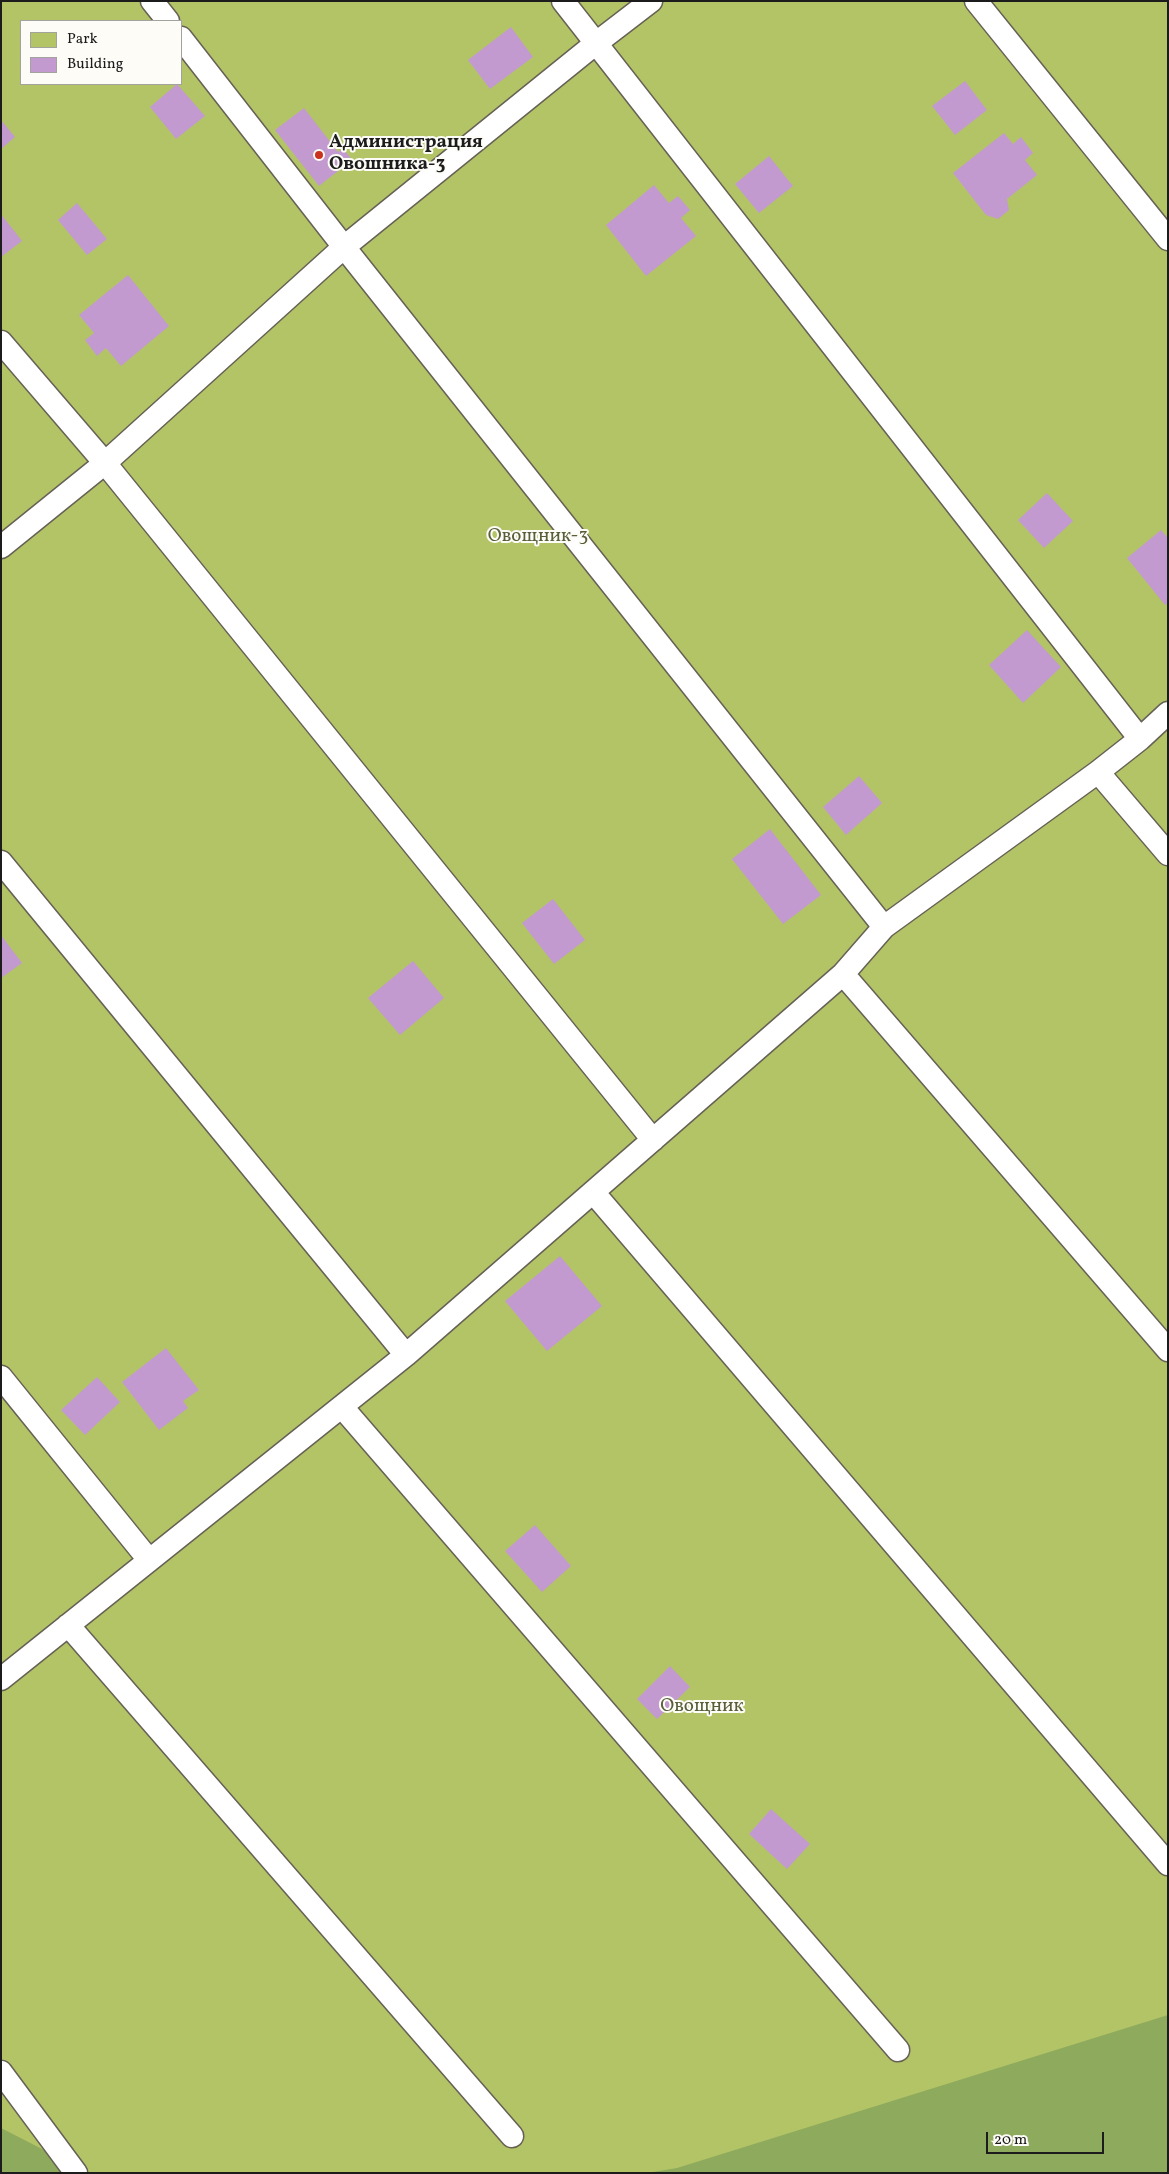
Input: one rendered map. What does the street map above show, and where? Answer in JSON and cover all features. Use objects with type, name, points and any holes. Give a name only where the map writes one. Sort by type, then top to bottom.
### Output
[{"type":"lane","points":[[152,1],[167,20]]},
{"type":"lane","points":[[563,1],[1140,739]]},
{"type":"lane","points":[[1,547],[105,463],[344,247],[651,1]]},
{"type":"lane","points":[[976,1],[1168,239]]},
{"type":"lane","points":[[182,39],[344,247],[884,927]]},
{"type":"lane","points":[[1,342],[105,463],[653,1140]]},
{"type":"lane","points":[[1,1679],[406,1356],[843,974],[884,927],[1098,772],[1140,739],[1168,713]]},
{"type":"lane","points":[[1098,772],[1168,854]]},
{"type":"lane","points":[[1,862],[406,1356]]},
{"type":"lane","points":[[843,974],[1168,1350]]},
{"type":"lane","points":[[593,1192],[1168,1864]]},
{"type":"lane","points":[[1,1377],[149,1560]]},
{"type":"lane","points":[[342,1407],[898,2050]]},
{"type":"lane","points":[[68,1625],[512,2136]]},
{"type":"lane","points":[[1,2072],[76,2173]]},
{"type":"green space","points":[[1,1],[1168,1],[1168,2048],[794,2173],[1,2173]]},
{"type":"green space","points":[[1168,2015],[1168,2173],[647,2173],[677,2168]]},
{"type":"green space","points":[[1,2128],[89,2173],[1,2173]]},
{"type":"building","points":[[511,27],[533,57],[490,89],[468,60]]},
{"type":"building","points":[[965,81],[987,110],[955,135],[932,106]]},
{"type":"building","points":[[178,85],[205,116],[176,139],[150,107]]},
{"type":"building","points":[[304,108],[338,152],[343,148],[352,160],[319,186],[275,130]]},
{"type":"building","points":[[1,120],[15,137],[1,149]]},
{"type":"building","points":[[1004,133],[1013,144],[1021,137],[1033,153],[1025,160],[1037,175],[1007,199],[1009,210],[998,219],[986,215],[953,173]]},
{"type":"building","points":[[769,156],[793,186],[759,213],[735,184]]},
{"type":"building","points":[[654,185],[669,203],[678,196],[690,210],[681,218],[696,236],[646,276],[606,225]]},
{"type":"building","points":[[77,203],[107,239],[87,255],[58,220]]},
{"type":"building","points":[[1,214],[22,241],[1,257]]},
{"type":"building","points":[[128,275],[169,326],[121,366],[106,348],[97,356],[85,340],[94,333],[79,315]]},
{"type":"building","points":[[1047,493],[1073,521],[1044,548],[1018,520]]},
{"type":"building","points":[[1161,530],[1168,538],[1168,603],[1165,605],[1127,558]]},
{"type":"building","points":[[1027,630],[1061,667],[1023,703],[989,665]]},
{"type":"building","points":[[859,776],[882,803],[846,835],[823,807]]},
{"type":"building","points":[[770,829],[821,895],[783,924],[732,859]]},
{"type":"building","points":[[553,899],[585,940],[554,964],[522,923]]},
{"type":"building","points":[[1,935],[22,963],[1,978]]},
{"type":"building","points":[[413,961],[444,998],[400,1035],[368,998]]},
{"type":"building","points":[[560,1256],[602,1306],[547,1351],[505,1301]]},
{"type":"building","points":[[166,1348],[199,1390],[183,1401],[188,1408],[159,1430],[122,1382]]},
{"type":"building","points":[[97,1377],[120,1402],[85,1435],[61,1410]]},
{"type":"building","points":[[535,1525],[571,1566],[542,1592],[505,1551]]},
{"type":"building","points":[[670,1666],[690,1687],[657,1719],[637,1699]]},
{"type":"building","points":[[771,1809],[810,1844],[787,1869],[749,1834]]},
{"type":"place","name":"Администрация Овошника-3","points":[[319,155]]},
{"type":"park label","name":"Овощник-3","points":[[538,538]]},
{"type":"park label","name":"Овощник","points":[[702,1708]]}]
